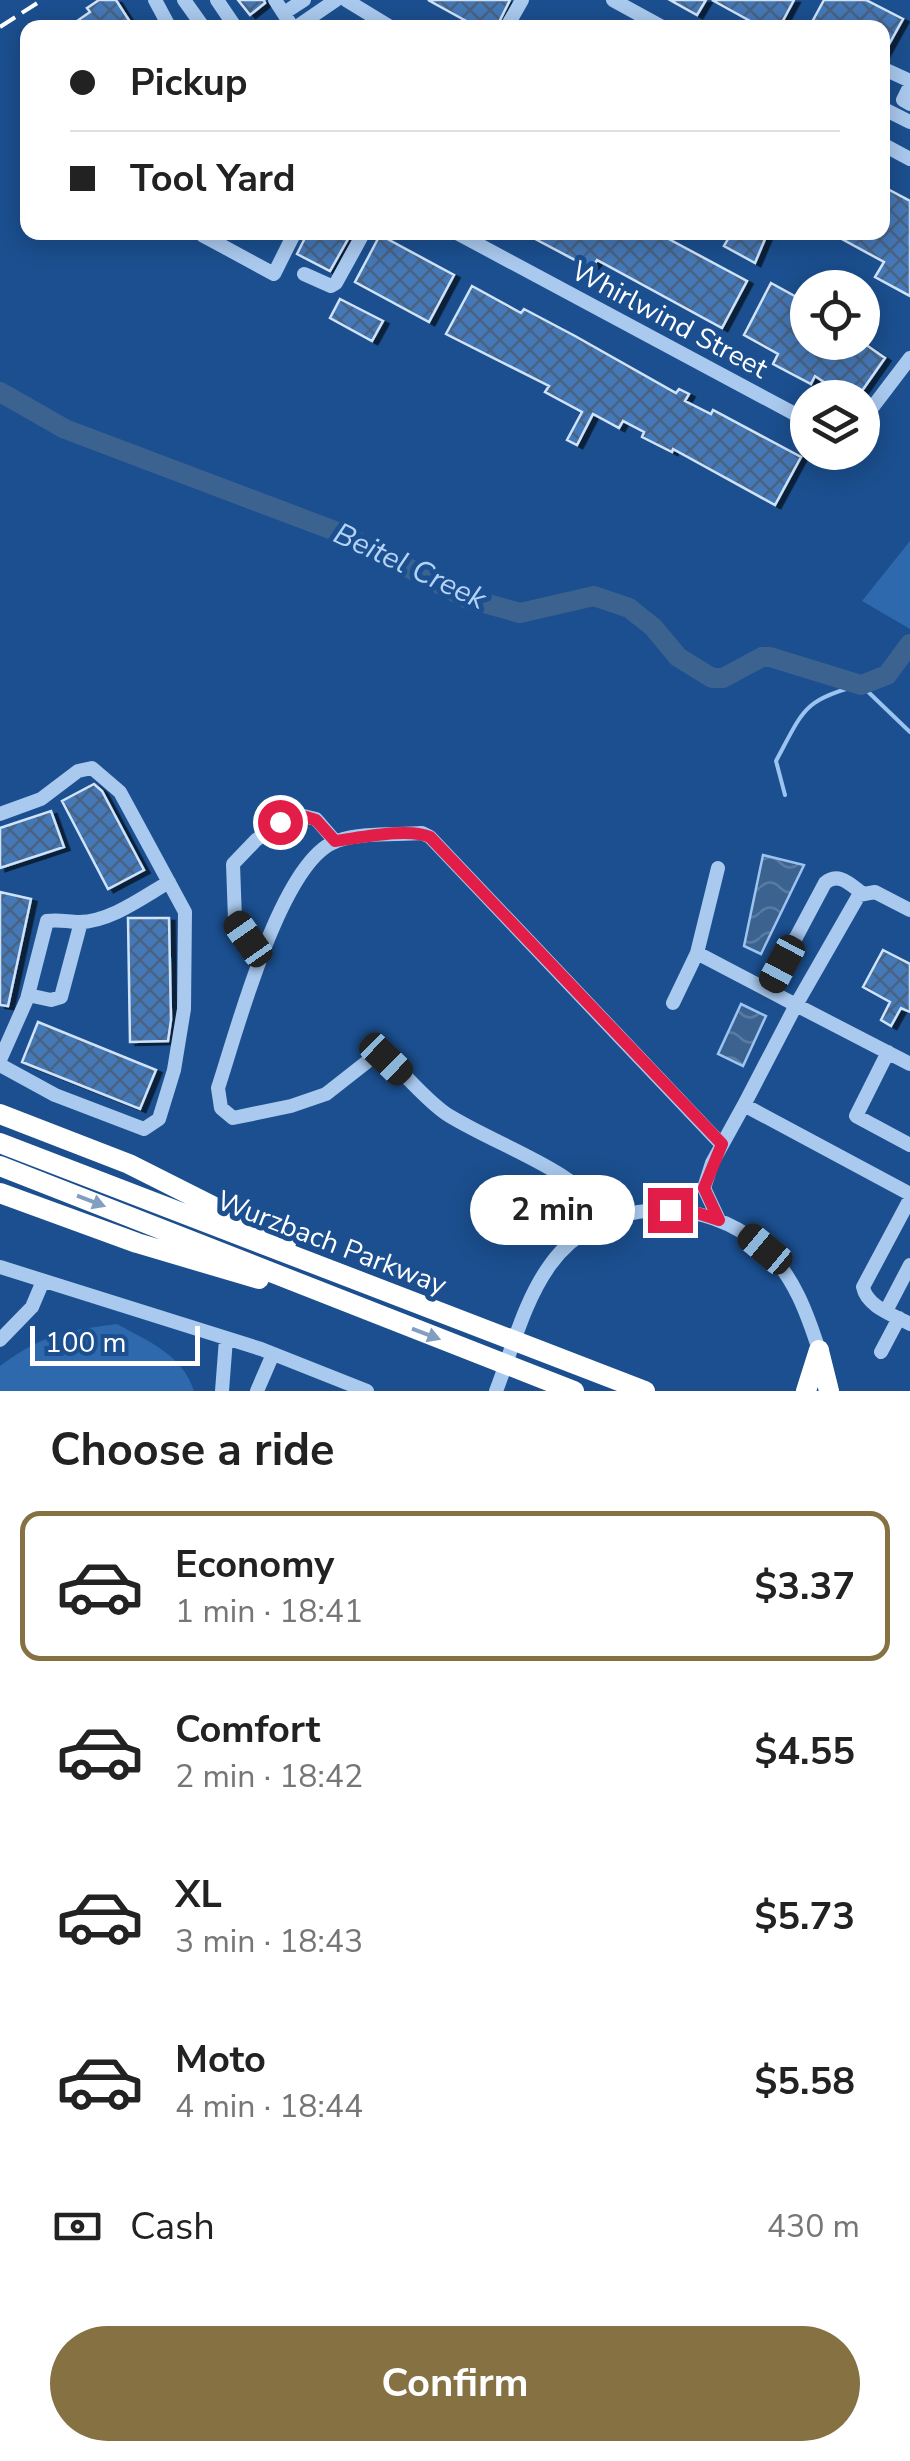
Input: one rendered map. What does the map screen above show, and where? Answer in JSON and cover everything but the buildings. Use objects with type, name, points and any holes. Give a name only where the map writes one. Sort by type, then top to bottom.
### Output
[{"type":"highway","points":[[0,1114],[129,1164],[345,1274]]},
{"type":"highway","name":"Wurzbach Parkway","points":[[0,1144],[645,1391]]},
{"type":"highway","name":"Wurzbach Parkway","points":[[0,1166],[574,1391]]},
{"type":"highway","points":[[0,1194],[137,1243],[361,1309]]},
{"type":"highway","points":[[806,1391],[818,1350]]},
{"type":"highway","points":[[818,1350],[829,1391]]},
{"type":"street","points":[[280,7],[304,0]]},
{"type":"street","points":[[306,20],[336,0]]},
{"type":"street","points":[[346,0],[379,20]]},
{"type":"street","points":[[612,0],[649,20]]},
{"type":"street","points":[[910,83],[904,100],[910,104]]},
{"type":"street","points":[[211,240],[274,274],[291,240]]},
{"type":"street","points":[[304,274],[330,286],[336,283],[360,240]]},
{"type":"street","name":"Whirlwind Street","points":[[470,240],[790,411]]},
{"type":"street","points":[[880,397],[910,358]]},
{"type":"street","points":[[0,814],[41,800],[78,771],[92,768],[120,792],[169,882],[185,912],[184,1008],[174,1070],[160,1118],[144,1129],[55,1095],[0,1062],[28,995],[47,921],[82,922],[133,903],[169,882]]},
{"type":"street","points":[[261,958],[235,920],[234,864],[256,840],[296,814],[316,820],[335,841]]},
{"type":"street","points":[[611,1218],[594,1197],[550,1167],[445,1112],[378,1054],[326,1094],[233,1118],[221,1108],[218,1088],[261,958],[293,886],[335,841],[390,834],[422,833],[430,837],[722,1144]]},
{"type":"street","points":[[674,1003],[696,953],[718,868]]},
{"type":"street","points":[[768,990],[825,883],[840,878],[862,893]]},
{"type":"street","points":[[719,1220],[704,1188],[722,1144],[854,900],[862,893],[874,892],[910,910]]},
{"type":"street","points":[[28,995],[51,1000],[62,997],[82,922]]},
{"type":"street","points":[[696,953],[910,1064]]},
{"type":"street","points":[[888,1052],[856,1116],[910,1145]]},
{"type":"street","points":[[744,1104],[910,1196],[863,1287],[865,1296],[898,1317]]},
{"type":"street","points":[[496,1391],[527,1310],[550,1265],[574,1240],[611,1218],[648,1210],[691,1211],[749,1236],[776,1260],[804,1306],[818,1350]]},
{"type":"street","points":[[880,1352],[898,1317],[910,1265]]},
{"type":"street","points":[[0,1269],[226,1338],[368,1391]]},
{"type":"street","points":[[0,1340],[32,1308],[43,1280]]},
{"type":"street","points":[[222,1391],[226,1338]]},
{"type":"street","points":[[257,1391],[272,1354]]},
{"type":"shaded area","points":[[910,541],[910,629],[862,601]]},
{"type":"shaded area","points":[[117,1324],[173,1358],[194,1391],[0,1391],[0,1366],[29,1347],[68,1332]]},
{"type":"water","points":[[763,855],[804,865],[761,954],[744,946]]},
{"type":"water","points":[[741,1004],[766,1016],[743,1066],[718,1054]]},
{"type":"waterway","name":"Beitel Creek","points":[[0,392],[65,429],[343,534],[466,598],[520,613],[594,596],[629,608],[653,627],[678,657],[712,678],[723,678],[762,657],[770,657],[861,685],[887,675],[910,644]]},
{"type":"waterway","points":[[785,795],[776,761],[799,719],[827,696],[861,685],[910,732]]},
{"type":"railway","points":[[0,27],[42,0]]},
{"type":"route","points":[[280,822],[296,814],[316,820],[335,841],[390,834],[422,833],[430,837],[722,1144],[704,1188],[719,1220],[691,1211],[670,1210]]}]
